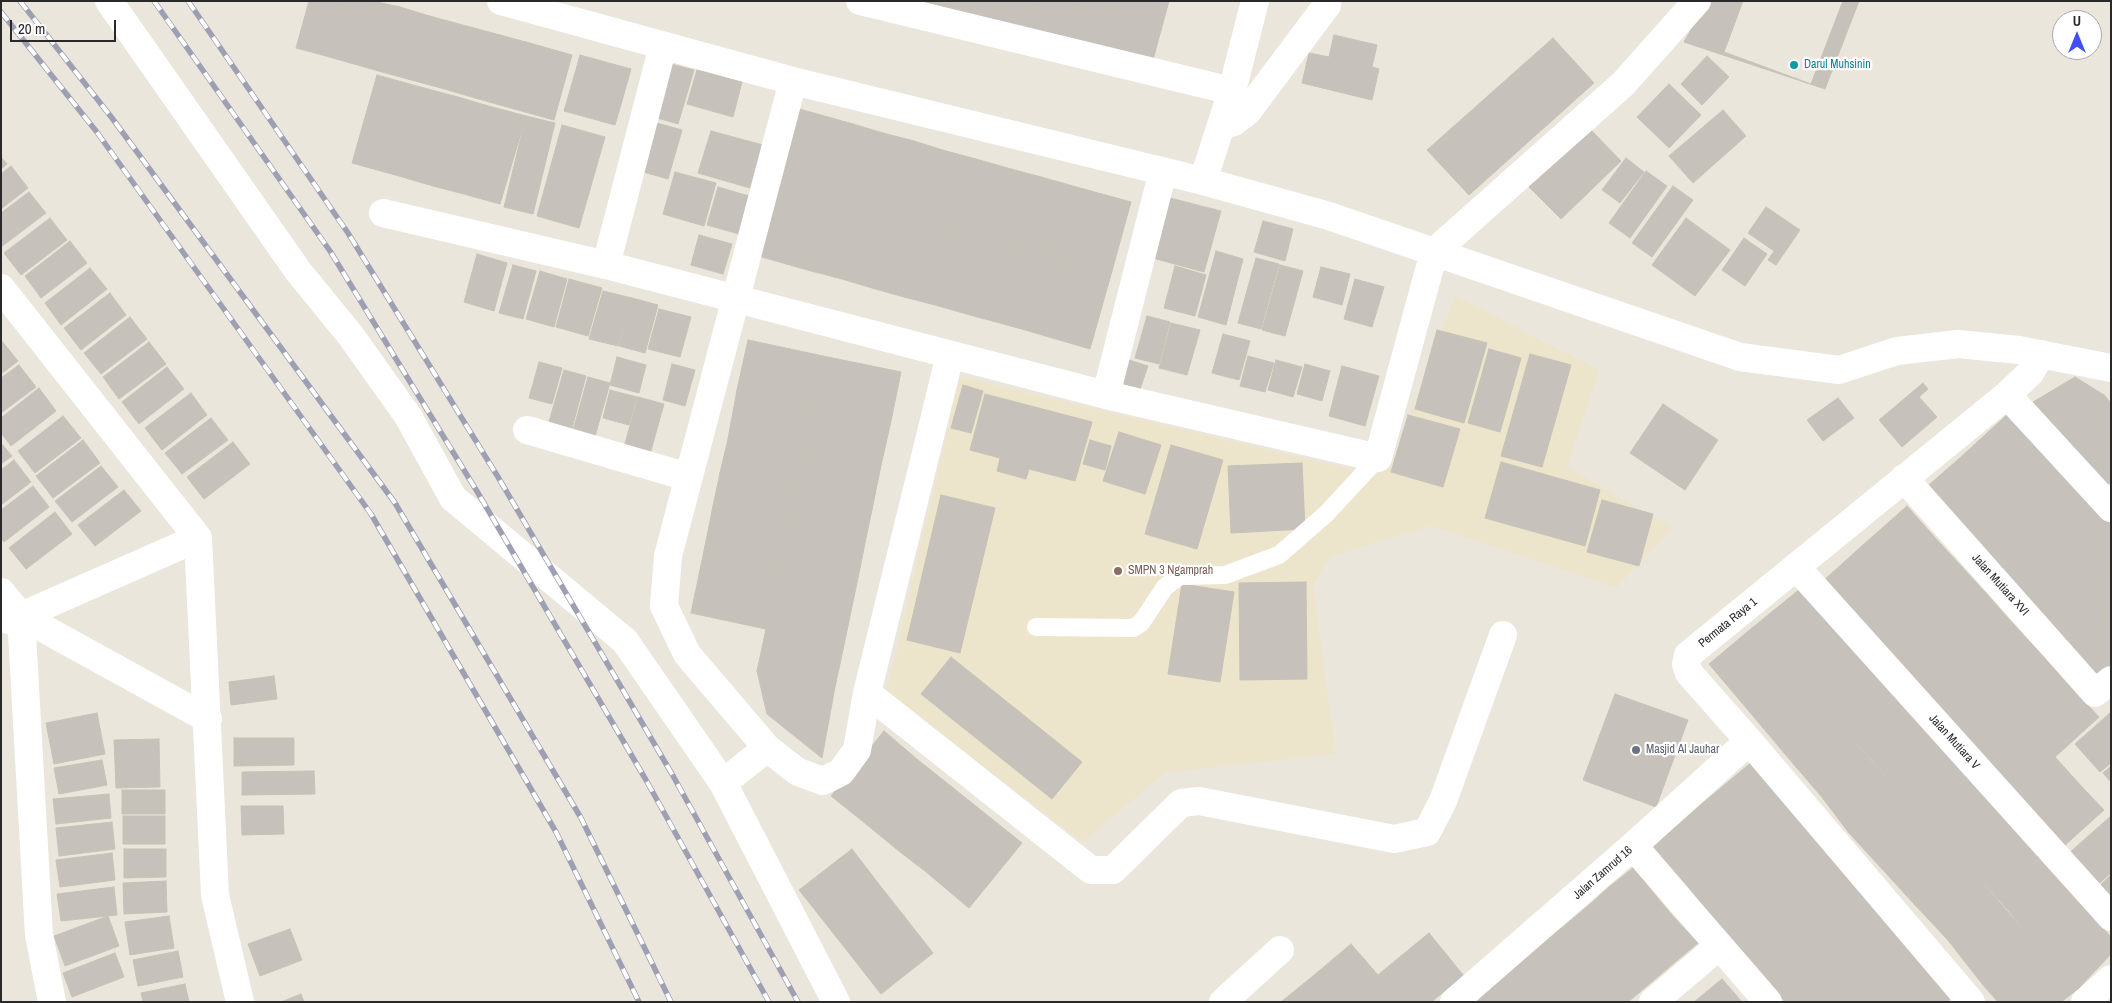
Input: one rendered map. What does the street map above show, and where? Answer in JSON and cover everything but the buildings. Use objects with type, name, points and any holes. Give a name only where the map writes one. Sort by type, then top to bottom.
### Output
[{"type":"street","points":[[109,1],[298,271],[351,336],[408,416],[453,498],[624,641],[723,783],[836,1002]]},
{"type":"street","points":[[501,1],[793,81],[1203,181],[1329,216],[1740,357],[1839,370],[1897,351],[1958,344],[2041,354],[2110,367]]},
{"type":"street","points":[[860,1],[1232,91]]},
{"type":"street","points":[[1203,181],[1232,91],[1255,1]]},
{"type":"street","points":[[383,213],[606,265],[1106,395],[1378,458],[1434,252],[1623,84],[1697,1]]},
{"type":"street","points":[[1221,125],[1234,122],[1247,112],[1327,5]]},
{"type":"street","points":[[606,265],[663,46]]},
{"type":"street","points":[[793,81],[737,300],[668,556],[664,606],[686,654],[767,748],[798,772],[824,781],[841,772],[857,750],[867,693],[950,355]]},
{"type":"street","points":[[1106,395],[1163,171]]},
{"type":"street","points":[[1,288],[198,538],[215,895],[240,1002]]},
{"type":"street","name":"Permata Raya 1","points":[[1971,1002],[1749,741],[1689,674],[1686,664],[1688,655],[2007,395],[2030,372],[2041,354]]},
{"type":"street","points":[[2007,395],[2111,508]]},
{"type":"street","points":[[527,430],[688,477]]},
{"type":"street","name":"Jalan Mutiara XVI","points":[[1904,478],[2103,687]]},
{"type":"street","points":[[11,619],[198,538]]},
{"type":"street","name":"Jalan Mutiara V","points":[[1797,568],[2111,917]]},
{"type":"street","points":[[1,592],[11,619],[39,935],[52,1002]]},
{"type":"street","points":[[11,619],[208,719]]},
{"type":"street","points":[[867,693],[1091,870],[1113,870],[1181,804],[1199,801],[1394,839],[1427,832],[1443,801],[1503,635]]},
{"type":"street","name":"Jalan Zamrud 16","points":[[1454,1002],[1633,846],[1749,741]]},
{"type":"street","points":[[723,783],[767,748]]},
{"type":"street","points":[[1633,846],[1768,1002]]},
{"type":"street","points":[[1653,1002],[1719,946]]},
{"type":"street","points":[[1223,1002],[1280,950]]},
{"type":"street","points":[[2085,1002],[2111,979]]},
{"type":"lane","points":[[1036,627],[1133,628],[1141,622],[1165,587],[1180,576],[1225,574],[1279,555],[1326,514],[1378,458]]},
{"type":"shaded area","name":"SMPN 3 Ngamprah","points":[[1455,296],[1599,370],[1567,467],[1673,528],[1616,588],[1430,526],[1330,557],[1313,585],[1336,754],[1165,773],[1082,842],[887,691],[960,377],[1353,470],[1390,468]]},
{"type":"railway","points":[[20,1],[112,118],[395,503],[581,818],[671,1002]]},
{"type":"railway","points":[[154,1],[330,251],[478,493],[646,780],[769,1002]]},
{"type":"railway","points":[[188,1],[348,233],[498,477],[672,774],[798,1002]]},
{"type":"railway","points":[[1,12],[96,131],[371,514],[556,832],[639,1002]]},
{"type":"place","name":"Darul Muhsinin","points":[[1794,65]]},
{"type":"place","name":"SMPN 3 Ngamprah","points":[[1118,571]]},
{"type":"place","name":"Masjid Al Jauhar","points":[[1636,750]]}]
